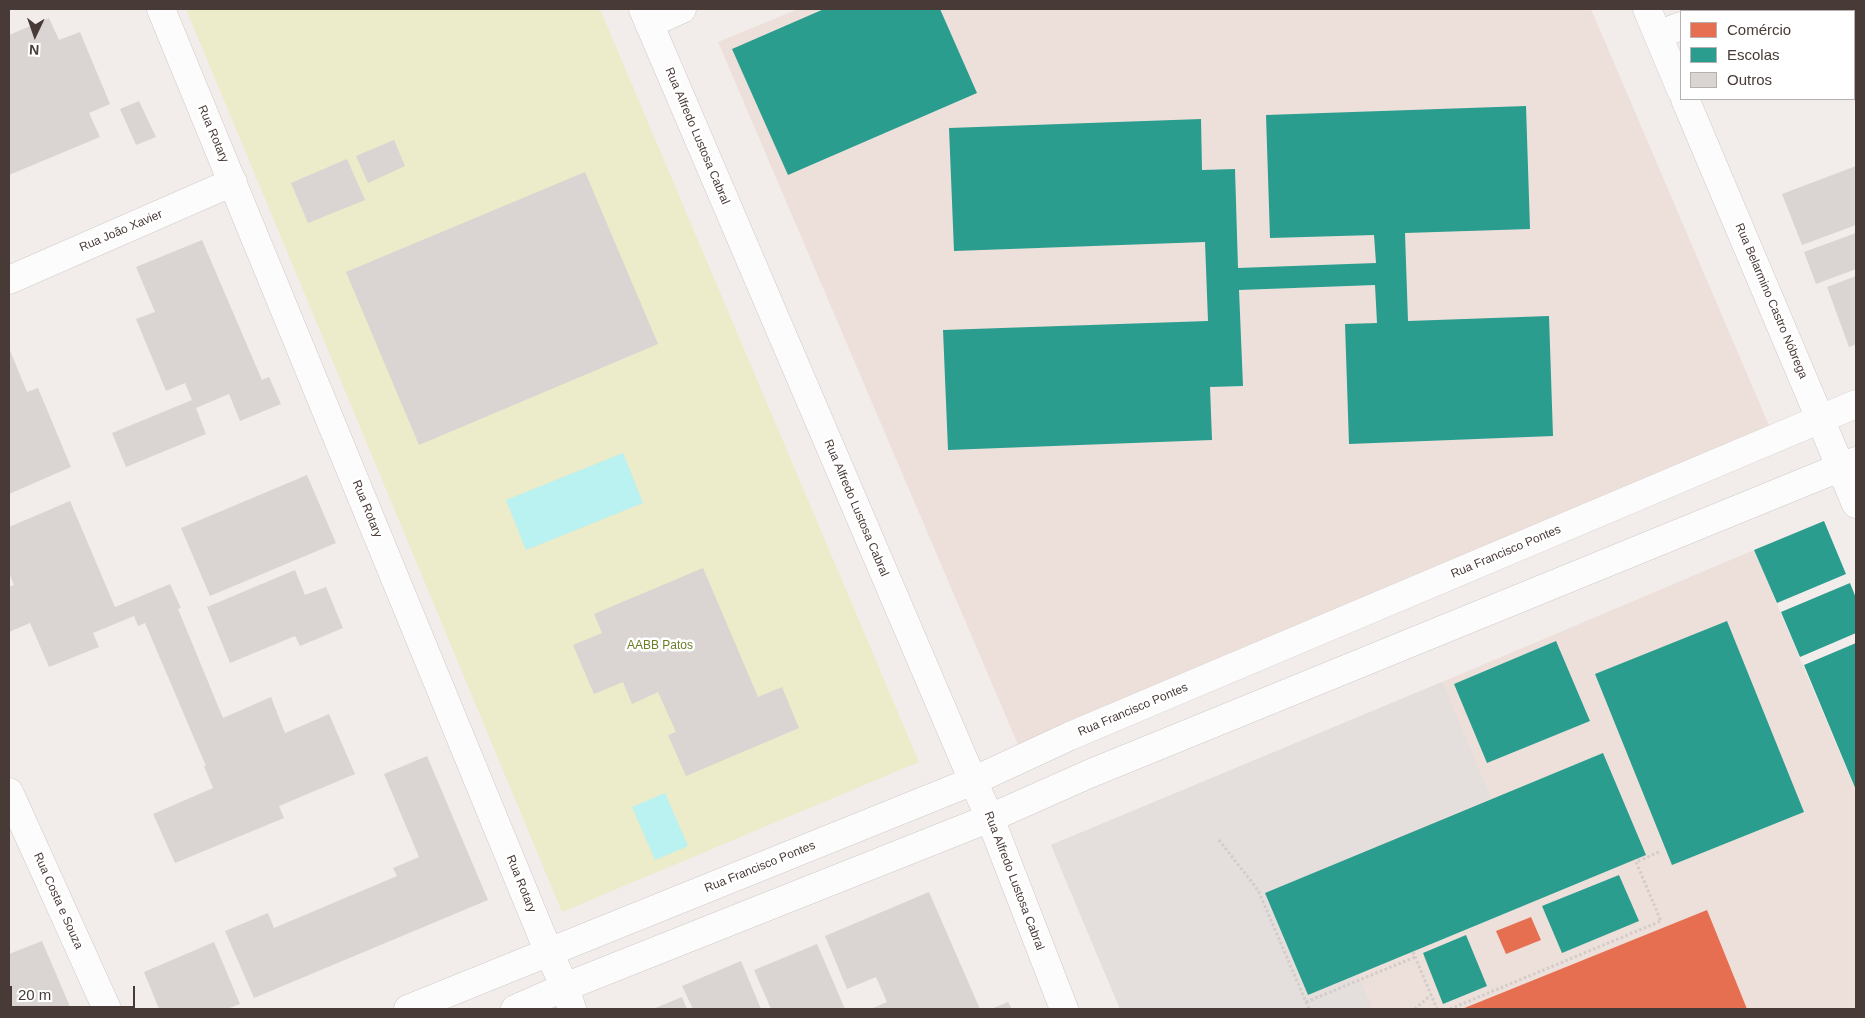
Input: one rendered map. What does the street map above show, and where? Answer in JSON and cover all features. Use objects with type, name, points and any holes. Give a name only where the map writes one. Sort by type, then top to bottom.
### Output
[{"type":"street","name":"Rua Rotary","points":[[161,9],[568,998]]},
{"type":"street","points":[[646,16],[682,9]]},
{"type":"street","points":[[1647,9],[1670,30],[1680,85]]},
{"type":"street","name":"Rua Alfredo Lustosa Cabral","points":[[646,16],[990,818],[1064,1009]]},
{"type":"street","name":"Rua Belarmino Castro Nóbrega","points":[[1685,100],[1821,419],[1848,465],[1856,504]]},
{"type":"street","name":"Rua João Xavier","points":[[9,280],[233,182]]},
{"type":"street","name":"Rua Francisco Pontes","points":[[408,1009],[973,781],[1070,736],[1856,404]]},
{"type":"street","points":[[515,1009],[568,998],[1089,774],[1848,465]]},
{"type":"street","name":"Rua Costa e Souza","points":[[9,792],[107,1009]]},
{"type":"path","points":[[1219,840],[1258,890],[1309,1009]]},
{"type":"path","points":[[1450,1009],[1661,921],[1636,862],[1660,852]]},
{"type":"path","points":[[1413,952],[1437,1009]]},
{"type":"path","points":[[1306,1002],[1415,956]]},
{"type":"path","points":[[1415,1009],[1431,995]]},
{"type":"shaded area","points":[[798,9],[1591,9],[1771,430],[1019,747],[718,42]]},
{"type":"shaded area","points":[[1754,550],[1856,791],[1856,1009],[1120,1009],[1051,845]]},
{"type":"shaded area","points":[[1442,682],[1491,798],[1265,893],[1308,995],[1358,975],[1372,1009],[1120,1009],[1051,845]]},
{"type":"green space","name":"AABB Patos","points":[[186,9],[600,9],[919,762],[562,912]]},
{"type":"water","points":[[623,453],[643,503],[526,550],[506,500]]},
{"type":"water","points":[[665,793],[688,846],[655,860],[632,807]]},
{"type":"building: Comércio","points":[[1707,910],[1747,1009],[1462,1009]]},
{"type":"building: Comércio","points":[[1531,917],[1541,940],[1506,954],[1496,931]]},
{"type":"building: Escolas","points":[[824,9],[940,9],[977,93],[788,175],[732,49]]},
{"type":"building: Escolas","points":[[1526,106],[1530,229],[1405,233],[1408,321],[1549,316],[1553,436],[1349,444],[1345,324],[1377,323],[1375,285],[1239,290],[1243,386],[1210,387],[1212,440],[948,450],[943,330],[1208,321],[1205,242],[954,251],[949,128],[1201,119],[1202,170],[1235,169],[1238,268],[1376,263],[1374,235],[1270,238],[1266,115]]},
{"type":"building: Escolas","points":[[1824,521],[1846,574],[1777,603],[1754,550]]},
{"type":"building: Escolas","points":[[1850,583],[1856,598],[1856,633],[1800,657],[1781,612]]},
{"type":"building: Escolas","points":[[1727,621],[1804,812],[1672,865],[1595,674]]},
{"type":"building: Escolas","points":[[1556,641],[1590,721],[1487,763],[1454,684]]},
{"type":"building: Escolas","points":[[1856,643],[1856,790],[1804,665]]},
{"type":"building: Escolas","points":[[1603,753],[1646,855],[1308,995],[1265,893]]},
{"type":"building: Escolas","points":[[1619,875],[1639,921],[1562,953],[1542,906]]},
{"type":"building: Escolas","points":[[1466,935],[1487,986],[1443,1004],[1423,953]]},
{"type":"building: Outros","points":[[1856,9],[1856,97],[1855,10],[1845,10]]},
{"type":"building: Outros","points":[[49,18],[59,40],[80,32],[110,104],[89,113],[100,137],[9,175],[9,35]]},
{"type":"building: Outros","points":[[139,101],[156,137],[136,145],[120,109]]},
{"type":"building: Outros","points":[[394,140],[405,166],[368,183],[356,156]]},
{"type":"building: Outros","points":[[347,159],[365,200],[308,223],[291,183]]},
{"type":"building: Outros","points":[[1856,166],[1856,225],[1802,245],[1782,194]]},
{"type":"building: Outros","points":[[585,172],[658,344],[419,445],[346,272]]},
{"type":"building: Outros","points":[[1856,233],[1856,269],[1816,284],[1804,252]]},
{"type":"building: Outros","points":[[202,240],[262,380],[269,377],[281,404],[240,421],[229,394],[196,408],[206,434],[126,467],[112,433],[192,400],[185,383],[166,391],[136,319],[155,312],[136,267]]},
{"type":"building: Outros","points":[[1856,276],[1856,344],[1849,347],[1827,287]]},
{"type":"building: Outros","points":[[9,348],[27,392],[38,388],[71,467],[9,494]]},
{"type":"building: Outros","points":[[307,475],[336,543],[210,596],[181,528]]},
{"type":"building: Outros","points":[[70,501],[115,607],[170,584],[181,608],[178,609],[223,718],[271,697],[285,733],[329,714],[355,774],[279,806],[284,818],[175,863],[153,814],[213,788],[204,766],[206,766],[145,623],[138,626],[134,616],[93,633],[99,647],[49,667],[30,623],[9,632],[9,587],[14,585],[9,573],[9,527]]},
{"type":"building: Outros","points":[[703,568],[758,697],[782,687],[799,728],[686,776],[668,735],[676,732],[658,692],[632,704],[623,682],[594,694],[573,645],[602,633],[594,614]]},
{"type":"building: Outros","points":[[295,570],[305,595],[326,587],[343,628],[300,646],[295,636],[230,663],[207,607]]},
{"type":"building: Outros","points":[[427,756],[488,900],[254,998],[225,931],[268,913],[274,928],[397,876],[393,868],[419,857],[384,774]]},
{"type":"building: Outros","points":[[929,892],[980,1009],[871,1009],[887,1002],[876,977],[847,989],[825,936]]},
{"type":"building: Outros","points":[[42,941],[71,1009],[9,1009],[9,954]]},
{"type":"building: Outros","points":[[214,942],[240,1004],[227,1009],[159,1009],[144,972]]},
{"type":"building: Outros","points":[[817,944],[845,1009],[771,1009],[754,970]]},
{"type":"building: Outros","points":[[741,961],[761,1009],[693,1009],[682,986]]},
{"type":"building: Outros","points":[[682,997],[687,1009],[653,1009]]},
{"type":"building: Outros","points":[[1008,1002],[1012,1009],[991,1009]]}]
